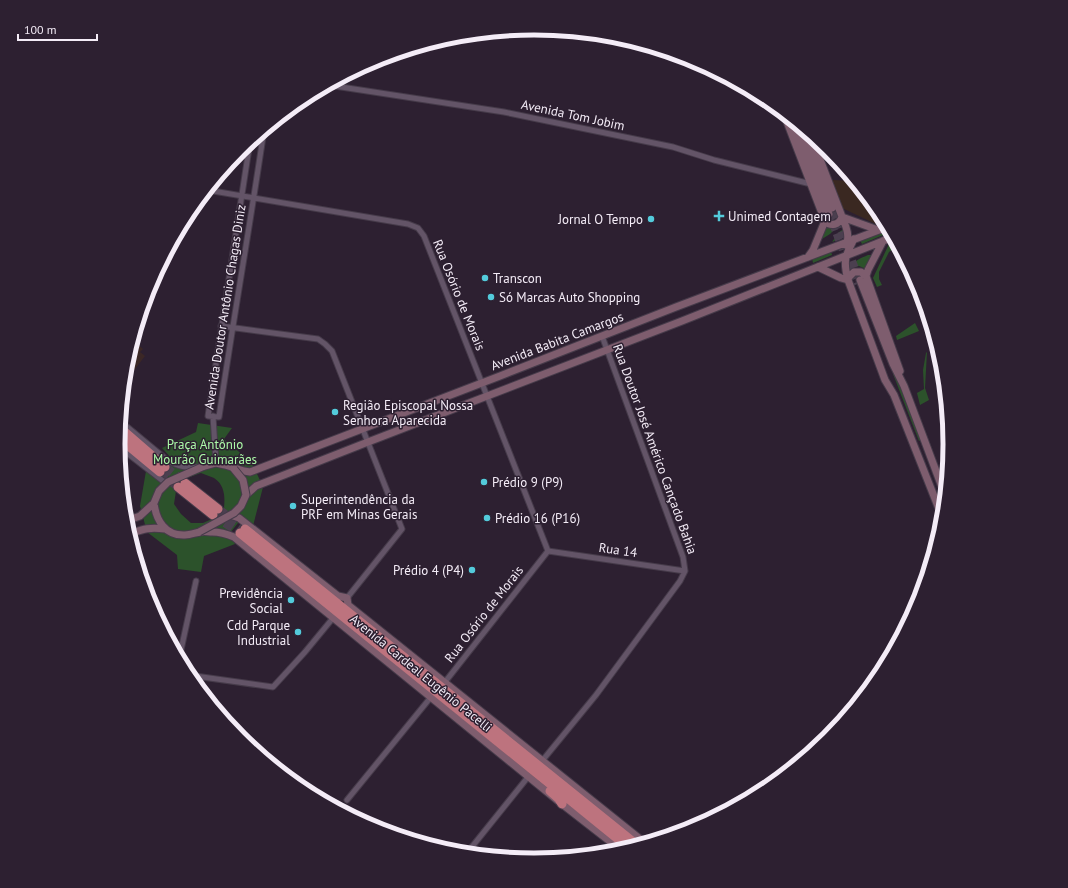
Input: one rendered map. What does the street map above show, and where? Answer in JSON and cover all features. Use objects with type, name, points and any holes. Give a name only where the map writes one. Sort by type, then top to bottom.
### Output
[{"type":"highway","points":[[125,433],[163,469],[125,443]]},
{"type":"highway","points":[[182,485],[216,512]]},
{"type":"highway","name":"Avenida Cardeal Eugênio Pacelli","points":[[624,843],[602,822],[563,786],[242,531],[517,757],[602,822],[631,841]]},
{"type":"highway","points":[[517,757],[520,762],[559,799],[562,804]]},
{"type":"highway","points":[[542,761],[563,786]]},
{"type":"main road","points":[[788,124],[811,184],[829,215]]},
{"type":"main road","points":[[797,130],[829,215],[813,250],[808,257]]},
{"type":"main road","points":[[803,136],[829,215],[830,224],[836,224],[842,217]]},
{"type":"main road","points":[[815,147],[851,240],[846,256],[845,266],[848,280],[885,380],[894,394]]},
{"type":"main road","points":[[842,217],[878,230]]},
{"type":"main road","name":"Avenida Babita Camargos","points":[[234,469],[250,472],[881,229]]},
{"type":"main road","name":"Avenida Babita Camargos","points":[[246,495],[256,486],[818,268],[888,239]]},
{"type":"main road","points":[[837,259],[851,240]]},
{"type":"main road","points":[[861,281],[883,241]]},
{"type":"main road","points":[[818,268],[848,280]]},
{"type":"main road","points":[[848,280],[854,272],[861,272],[861,281],[894,394],[938,507]]},
{"type":"main road","points":[[861,281],[898,365],[904,386],[941,484]]},
{"type":"main road","points":[[132,519],[140,516],[154,503],[159,491],[168,482],[202,466],[216,463],[234,469],[243,480],[246,495],[241,506],[234,513],[199,532],[183,535],[172,534],[165,529],[155,513],[154,503]]},
{"type":"main road","name":"Avenida Cardeal Eugênio Pacelli","points":[[230,515],[239,518],[338,596],[347,598],[348,605],[640,839]]},
{"type":"main road","points":[[135,532],[146,528],[165,529]]},
{"type":"main road","name":"Avenida Cardeal Eugênio Pacelli","points":[[199,532],[215,532],[234,537],[528,777],[614,845]]},
{"type":"street","name":"Avenida Tom Jobim","points":[[337,86],[504,112],[673,148],[714,160],[811,184]]},
{"type":"street","name":"Avenida Doutor Antônio Chagas Diniz","points":[[249,151],[208,416],[219,417],[263,137]]},
{"type":"street","name":"Rua Osório de Morais","points":[[213,191],[408,224],[418,228],[424,236],[548,551],[445,682]]},
{"type":"street","points":[[221,326],[318,339],[332,352],[402,529],[347,598]]},
{"type":"street","name":"Rua Doutor José Américo Cançado Bahia","points":[[542,761],[596,695],[680,581],[685,571],[683,557],[602,336]]},
{"type":"street","points":[[213,416],[216,463]]},
{"type":"street","points":[[126,427],[167,460],[176,465],[187,468],[202,466]]},
{"type":"street","points":[[125,452],[158,478],[168,482]]},
{"type":"street","name":"Rua 14","points":[[548,551],[685,571]]},
{"type":"street","points":[[182,651],[196,581]]},
{"type":"street","points":[[198,676],[273,687],[333,618]]},
{"type":"street","points":[[348,800],[431,698]]},
{"type":"street","points":[[470,848],[528,777]]},
{"type":"shaded area","points":[[832,180],[847,181],[879,225],[878,225],[842,208]]},
{"type":"shaded area","points":[[138,344],[143,349],[140,352],[145,356],[132,373]]},
{"type":"green space","points":[[842,222],[830,234],[822,239],[827,224]]},
{"type":"green space","points":[[844,229],[844,235],[842,238],[832,242],[839,232]]},
{"type":"green space","points":[[883,231],[885,234],[862,244],[860,240]]},
{"type":"green space","points":[[889,244],[893,249],[889,252],[879,272],[879,279],[882,285],[877,287],[873,278]]},
{"type":"green space","points":[[831,251],[832,255],[813,263],[812,258]]},
{"type":"green space","points":[[868,255],[872,255],[866,269],[859,266],[851,268],[855,262]]},
{"type":"green space","points":[[915,323],[919,331],[897,340],[896,336]]},
{"type":"green space","points":[[927,352],[925,388],[929,400],[920,405],[917,393],[924,389],[923,370]]},
{"type":"green space","points":[[893,374],[895,374],[898,378],[922,439],[919,441]]},
{"type":"green space","name":"Praça Antônio Mourão Guimarães","points":[[198,423],[232,428],[224,439],[252,463],[263,487],[253,526],[242,518],[230,533],[235,544],[204,556],[201,572],[178,569],[177,555],[147,532],[140,506],[146,471],[161,477],[175,462],[162,448],[196,432]],"holes":[[[201,473],[214,478],[220,484],[224,496],[224,508],[212,519],[203,523],[191,523],[181,514],[174,504],[176,491],[187,478]]]},
{"type":"tunnel","points":[[833,212],[859,277]]},
{"type":"tunnel","points":[[829,214],[855,285]]},
{"type":"tunnel","points":[[165,467],[184,482]]},
{"type":"tunnel","points":[[160,472],[178,487]]},
{"type":"tunnel","points":[[218,509],[245,529]]},
{"type":"tunnel","points":[[214,515],[240,533]]},
{"type":"place","name":"Unimed Contagem","points":[[719,216]]},
{"type":"place","name":"Jornal O Tempo","points":[[651,219]]},
{"type":"place","name":"Transcon","points":[[485,278]]},
{"type":"place","name":"Só Marcas Auto Shopping","points":[[491,297]]},
{"type":"place","name":"Região Episcopal Nossa Senhora Aparecida","points":[[335,412]]},
{"type":"place","name":"Prédio 9 (P9)","points":[[484,482]]},
{"type":"place","name":"Superintendência da PRF em Minas Gerais","points":[[293,506]]},
{"type":"place","name":"Prédio 16 (P16)","points":[[487,518]]},
{"type":"place","name":"Prédio 4 (P4)","points":[[472,570]]},
{"type":"place","name":"Previdência Social","points":[[291,600]]},
{"type":"place","name":"Cdd Parque Industrial","points":[[298,632]]}]
